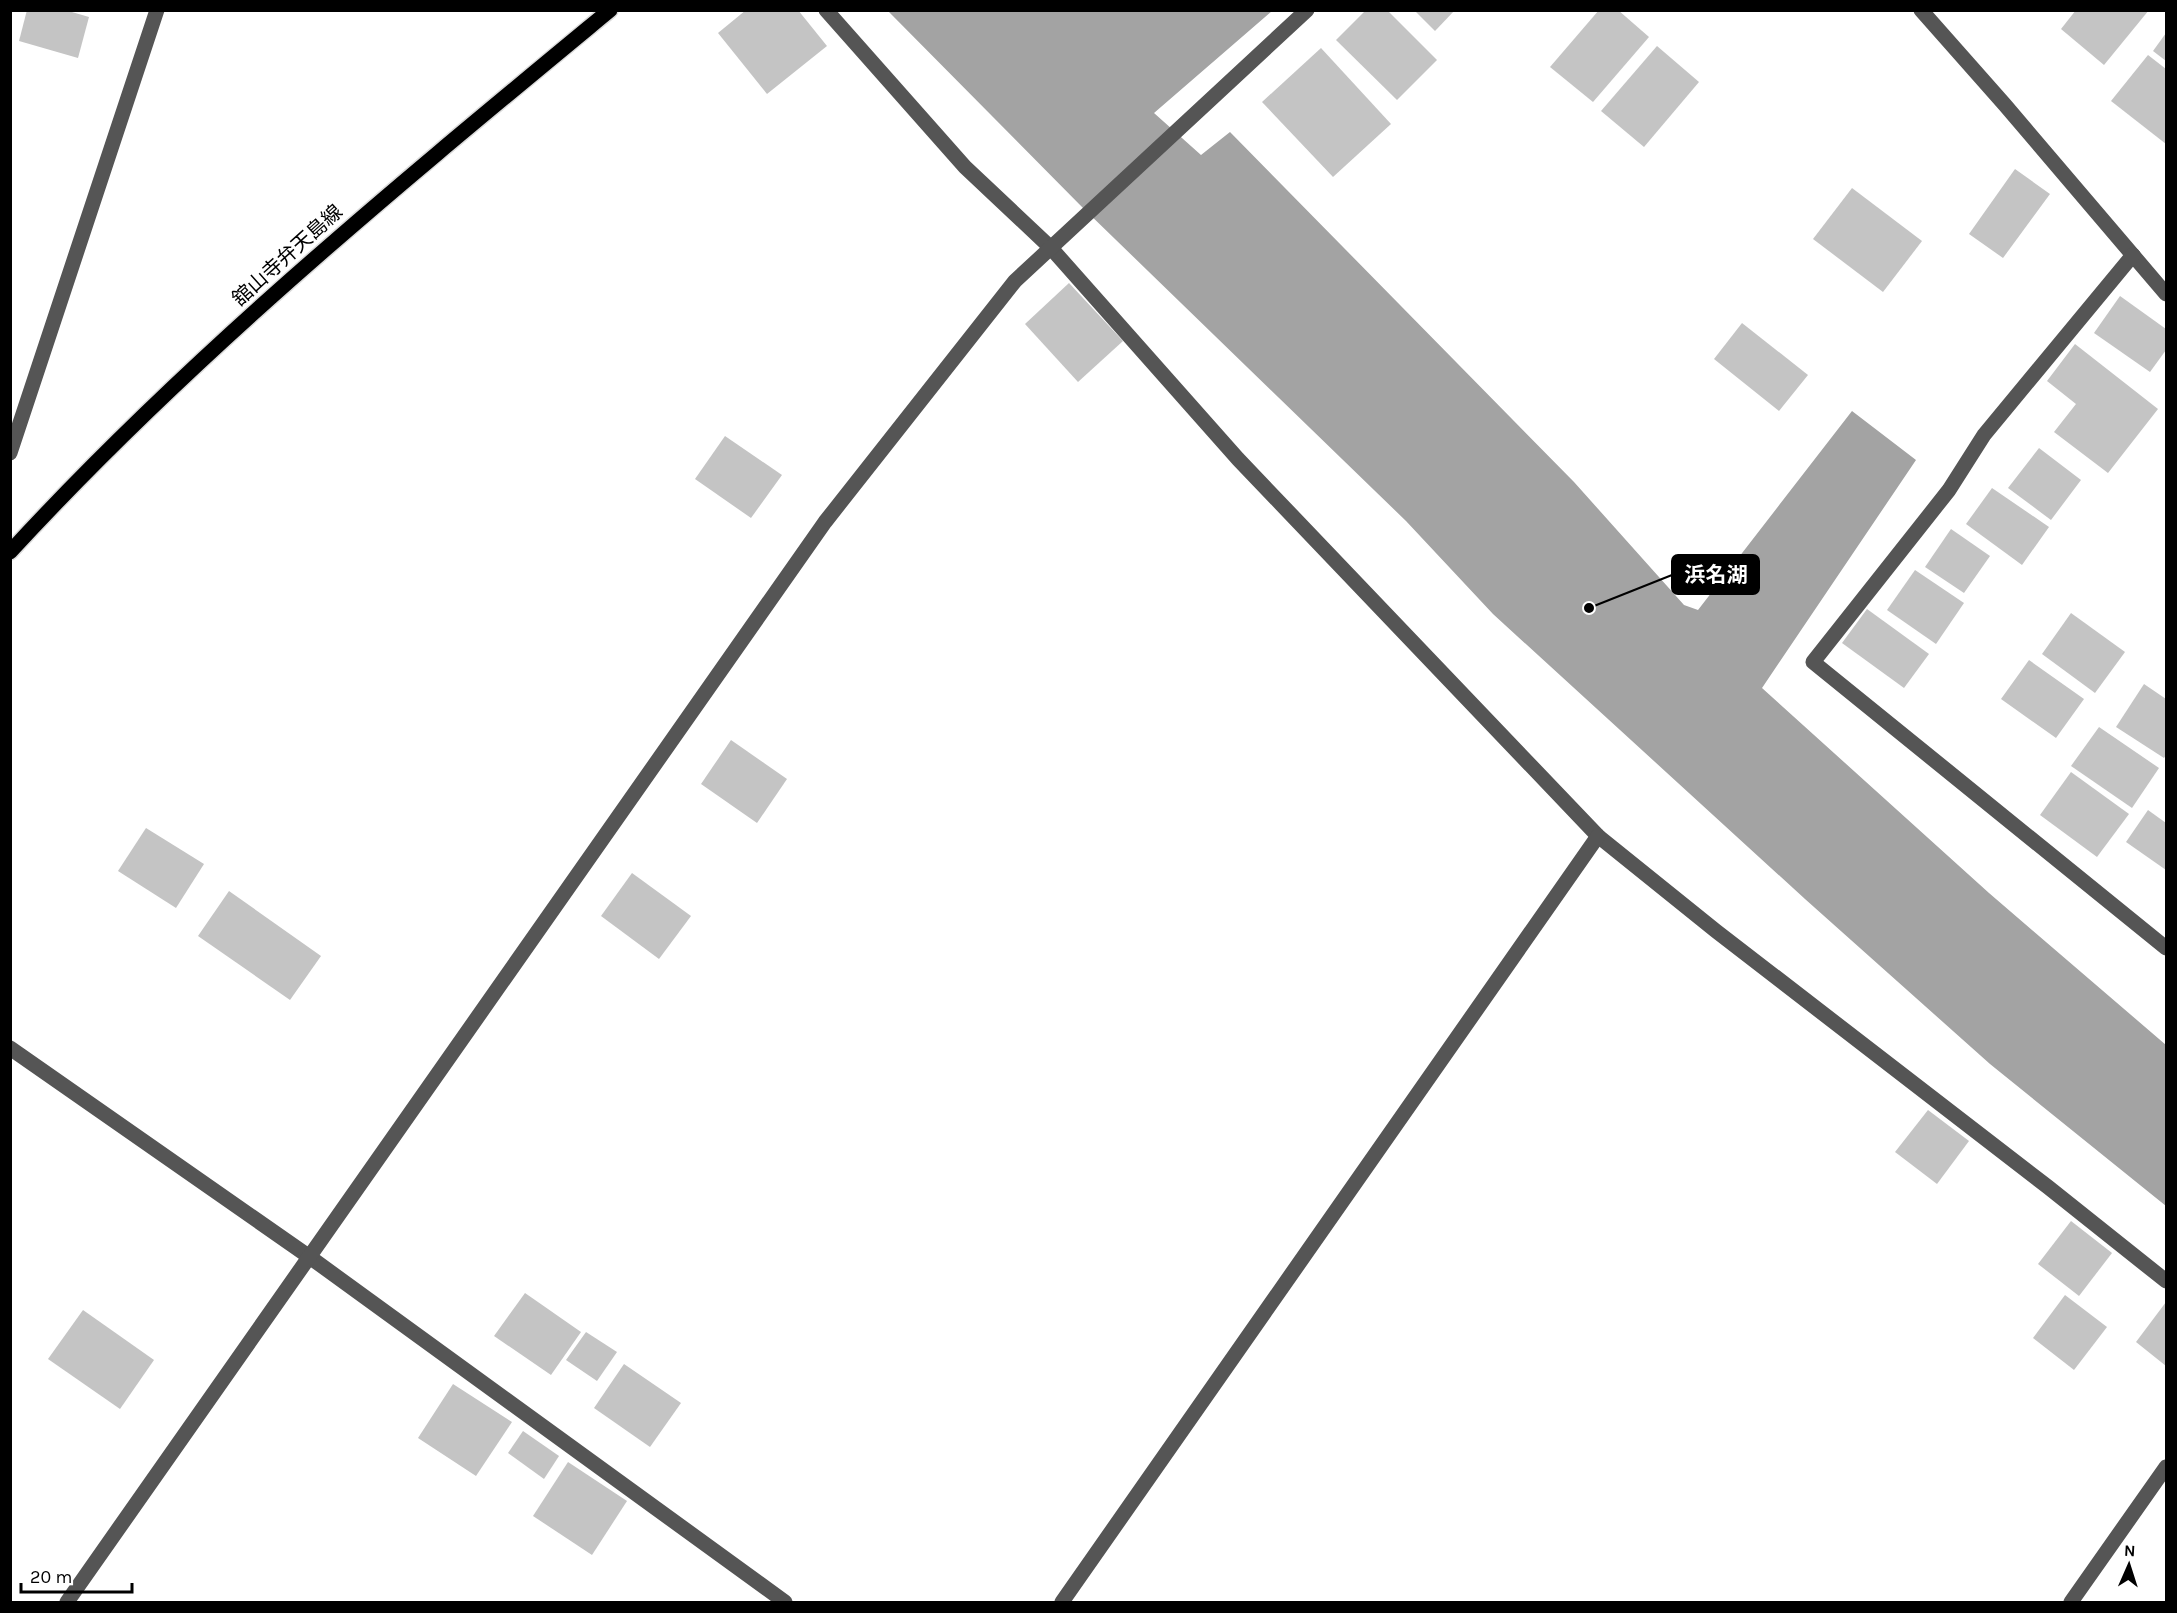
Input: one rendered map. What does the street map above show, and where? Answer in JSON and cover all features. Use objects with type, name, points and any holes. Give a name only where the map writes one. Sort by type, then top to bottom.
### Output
[{"type":"main road","name":"舘山寺弁天島線","points":[[10,552],[138,421],[248,318],[360,217],[610,10]]},
{"type":"street","points":[[10,453],[157,10]]},
{"type":"street","points":[[826,10],[965,166],[1051,248],[1238,459],[1598,836],[1716,931],[2166,1281]]},
{"type":"street","points":[[68,1602],[825,522],[1015,281],[1307,10]]},
{"type":"street","points":[[1921,10],[2166,294]]},
{"type":"street","points":[[2133,255],[1984,435],[1949,490],[1813,662],[2166,948]]},
{"type":"street","points":[[1062,1602],[1598,836]]},
{"type":"street","points":[[10,1048],[311,1258],[785,1602]]},
{"type":"street","points":[[2071,1602],[2166,1467]]},
{"type":"shaded area","points":[[888,11],[1272,11],[1154,113],[1201,155],[1230,132],[1574,482],[1684,605],[1698,610],[1852,411],[1916,460],[1762,688],[1989,893],[2166,1045],[2166,1206],[1990,1064],[1805,899],[1493,614],[1406,521],[1083,208]]},
{"type":"building","points":[[27,10],[65,10],[89,17],[78,58],[19,41]]},
{"type":"building","points":[[746,10],[798,10],[827,46],[767,94],[718,33]]},
{"type":"building","points":[[1366,10],[1387,10],[1437,60],[1397,100],[1336,40]]},
{"type":"building","points":[[1414,10],[1455,10],[1435,31]]},
{"type":"building","points":[[1599,10],[1618,10],[1649,37],[1593,102],[1550,67]]},
{"type":"building","points":[[2076,10],[2149,10],[2104,65],[2061,29]]},
{"type":"building","points":[[2166,33],[2166,61],[2153,51]]},
{"type":"building","points":[[1657,46],[1699,82],[1644,147],[1601,111]]},
{"type":"building","points":[[1321,48],[1391,124],[1333,177],[1262,102]]},
{"type":"building","points":[[2148,55],[2166,69],[2166,144],[2111,101]]},
{"type":"building","points":[[2015,169],[2050,194],[2003,258],[1969,234]]},
{"type":"building","points":[[1852,188],[1922,241],[1883,292],[1813,239]]},
{"type":"building","points":[[1069,283],[1123,341],[1078,382],[1025,324]]},
{"type":"building","points":[[2120,296],[2166,329],[2166,350],[2150,372],[2094,333]]},
{"type":"building","points":[[1742,323],[1808,375],[1779,411],[1714,359]]},
{"type":"building","points":[[2075,344],[2158,409],[2108,473],[2054,432],[2076,404],[2047,381]]},
{"type":"building","points":[[725,436],[782,475],[751,518],[695,479]]},
{"type":"building","points":[[2039,448],[2081,480],[2051,520],[2008,488]]},
{"type":"building","points":[[1992,488],[2049,527],[2022,565],[1966,524]]},
{"type":"building","points":[[1951,529],[1990,556],[1964,593],[1925,567]]},
{"type":"building","points":[[1915,570],[1964,603],[1936,644],[1887,610]]},
{"type":"building","points":[[1867,609],[1929,654],[1904,688],[1842,643]]},
{"type":"building","points":[[2071,613],[2125,652],[2095,693],[2042,654]]},
{"type":"building","points":[[2029,660],[2084,699],[2056,738],[2001,699]]},
{"type":"building","points":[[2144,684],[2166,699],[2166,755],[2164,758],[2116,727]]},
{"type":"building","points":[[2099,727],[2159,768],[2132,808],[2071,766]]},
{"type":"building","points":[[731,740],[787,779],[757,823],[701,784]]},
{"type":"building","points":[[2071,772],[2129,814],[2097,857],[2040,815]]},
{"type":"building","points":[[2148,810],[2166,823],[2166,870],[2126,842]]},
{"type":"building","points":[[146,828],[204,864],[176,908],[118,871]]},
{"type":"building","points":[[632,873],[691,916],[659,959],[601,916]]},
{"type":"building","points":[[229,891],[321,956],[290,1000],[198,936]]},
{"type":"building","points":[[1928,1110],[1969,1141],[1937,1184],[1895,1152]]},
{"type":"building","points":[[2071,1221],[2112,1253],[2079,1296],[2038,1264]]},
{"type":"building","points":[[525,1293],[581,1332],[551,1375],[494,1336]]},
{"type":"building","points":[[2065,1295],[2107,1327],[2074,1370],[2033,1338]]},
{"type":"building","points":[[2166,1302],[2166,1366],[2136,1342]]},
{"type":"building","points":[[83,1310],[154,1360],[120,1409],[48,1359]]},
{"type":"building","points":[[586,1332],[617,1352],[597,1381],[566,1360]]},
{"type":"building","points":[[624,1364],[681,1403],[650,1447],[594,1408]]},
{"type":"building","points":[[453,1384],[512,1422],[476,1476],[418,1438]]},
{"type":"building","points":[[523,1431],[559,1456],[544,1479],[508,1453]]},
{"type":"building","points":[[568,1462],[627,1501],[592,1555],[533,1516]]},
{"type":"place","name":"浜名湖","points":[[1589,608]]}]
